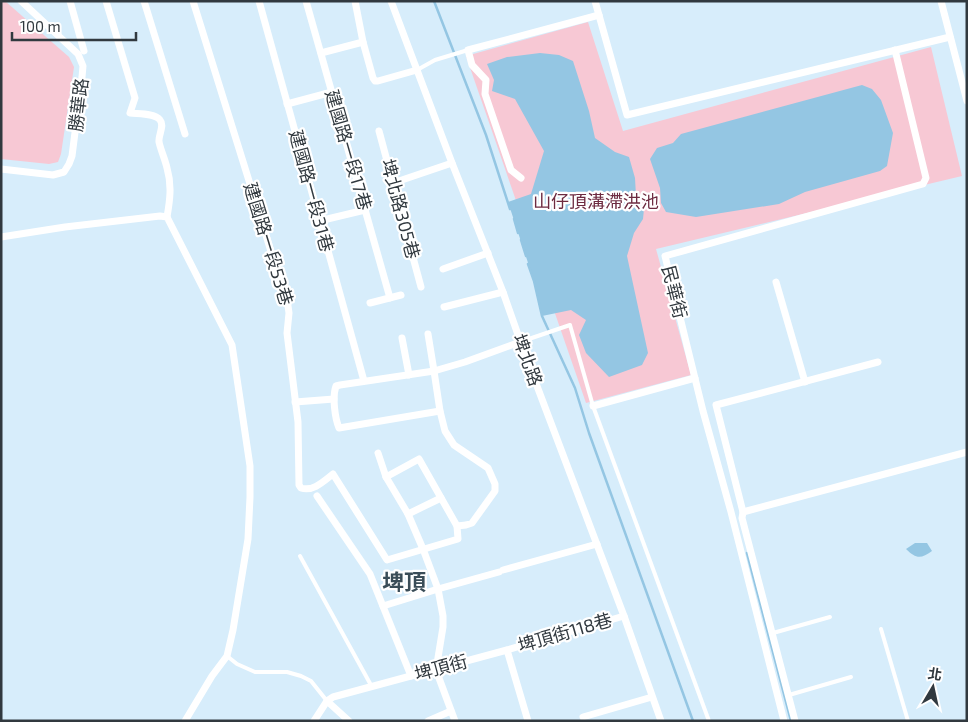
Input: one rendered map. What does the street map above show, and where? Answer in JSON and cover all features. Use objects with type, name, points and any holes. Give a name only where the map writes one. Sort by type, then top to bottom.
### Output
[{"type":"street","name":"勝華路","points":[[1,168],[53,175],[64,172],[70,164],[72,156],[83,66],[78,54],[21,1]]},
{"type":"street","points":[[70,1],[84,51]]},
{"type":"street","points":[[106,1],[135,98],[130,113],[153,116],[162,122],[159,140],[168,170],[171,189],[166,217],[232,345],[250,466],[248,539],[227,656],[212,676],[185,721]]},
{"type":"street","points":[[144,1],[185,134]]},
{"type":"street","name":"建國路一段53巷","points":[[192,1],[288,306],[287,333],[298,422],[301,488],[311,489],[333,474],[387,560],[423,549]]},
{"type":"street","name":"建國路一段31巷","points":[[259,1],[364,381]]},
{"type":"street","name":"建國路一段17巷","points":[[306,1],[390,298]]},
{"type":"street","points":[[354,1],[363,42],[375,81],[417,70]]},
{"type":"street","name":"埤北路","points":[[391,1],[488,253],[624,616],[661,721]]},
{"type":"street","points":[[595,1],[627,115],[950,37]]},
{"type":"street","points":[[941,1],[967,101]]},
{"type":"street","points":[[521,178],[511,170],[485,94],[486,80],[472,65],[468,50],[599,15]]},
{"type":"street","points":[[321,53],[363,42]]},
{"type":"street","name":"民華街","points":[[784,721],[731,512],[702,411],[666,256],[922,184],[926,178],[895,50]]},
{"type":"street","points":[[287,104],[332,92]]},
{"type":"street","name":"埤北路305巷","points":[[378,131],[421,287]]},
{"type":"street","points":[[393,183],[452,163]]},
{"type":"street","points":[[319,221],[365,210]]},
{"type":"street","points":[[1,237],[75,226],[160,216],[166,217]]},
{"type":"street","points":[[443,269],[488,253]]},
{"type":"street","points":[[776,282],[805,382]]},
{"type":"street","points":[[444,307],[502,292]]},
{"type":"street","points":[[370,303],[401,295]]},
{"type":"street","points":[[428,334],[440,411],[446,432],[454,445],[488,468],[495,484],[495,491],[472,523],[457,526]]},
{"type":"street","points":[[402,338],[408,375]]},
{"type":"street","points":[[440,411],[339,428],[334,394],[336,386],[434,371],[520,342]]},
{"type":"street","points":[[796,721],[742,518],[743,512],[716,405],[878,362]]},
{"type":"street","points":[[593,406],[695,378]]},
{"type":"street","points":[[295,402],[334,399]]},
{"type":"street","points":[[378,452],[386,477],[408,514],[438,589],[443,622],[436,670],[455,721]]},
{"type":"street","points":[[743,512],[967,452]]},
{"type":"street","points":[[386,477],[419,459],[457,526],[458,539],[423,549]]},
{"type":"street","points":[[317,496],[370,574],[411,676]]},
{"type":"street","points":[[408,514],[441,498]]},
{"type":"street","points":[[383,606],[597,544]]},
{"type":"street","name":"埤頂街118巷","points":[[507,650],[624,616]]},
{"type":"street","points":[[507,650],[528,721]]},
{"type":"street","name":"埤頂街","points":[[327,701],[507,650]]},
{"type":"street","points":[[583,717],[652,697]]},
{"type":"street","points":[[314,721],[327,701],[349,721]]},
{"type":"street","points":[[428,721],[451,711]]},
{"type":"lane","points":[[417,70],[435,60],[468,50]]},
{"type":"lane","points":[[520,342],[570,325],[593,406],[709,721]]},
{"type":"lane","points":[[300,556],[372,687]]},
{"type":"lane","points":[[773,633],[830,617]]},
{"type":"lane","points":[[882,629],[908,721]]},
{"type":"lane","points":[[227,656],[237,664],[255,672],[287,672],[301,676],[310,681],[327,701]]},
{"type":"lane","points":[[789,695],[851,677]]},
{"type":"green space","points":[[1,1],[5,1],[69,57],[74,67],[61,154],[58,162],[49,164],[1,159]]},
{"type":"green space","name":"山仔頂溝滯洪池","points":[[588,22],[623,131],[931,47],[962,176],[656,249],[691,375],[586,403],[466,56]]},
{"type":"water","points":[[540,53],[559,55],[573,61],[589,111],[595,138],[615,152],[629,157],[635,178],[636,196],[644,209],[643,219],[634,233],[627,256],[648,353],[642,365],[609,377],[586,353],[579,335],[586,320],[571,310],[542,316],[534,281],[508,202],[531,194],[544,151],[515,99],[492,91],[494,80],[487,64],[507,57]]},
{"type":"water","points":[[862,85],[872,89],[881,100],[893,133],[887,166],[880,171],[805,192],[779,204],[696,217],[666,212],[661,203],[660,188],[650,159],[657,148],[673,143],[681,134]]},
{"type":"water","points":[[915,543],[927,543],[932,551],[922,557],[913,555],[906,549]]},
{"type":"waterway","points":[[434,1],[486,135],[510,209]]},
{"type":"waterway","points":[[514,219],[518,233]]},
{"type":"waterway","points":[[521,240],[526,256]]},
{"type":"waterway","points":[[528,264],[542,316],[575,388],[589,433],[693,721]]},
{"type":"waterway","points":[[747,553],[791,721]]},
{"type":"district","name":"埤頂","points":[[404,582]]}]
